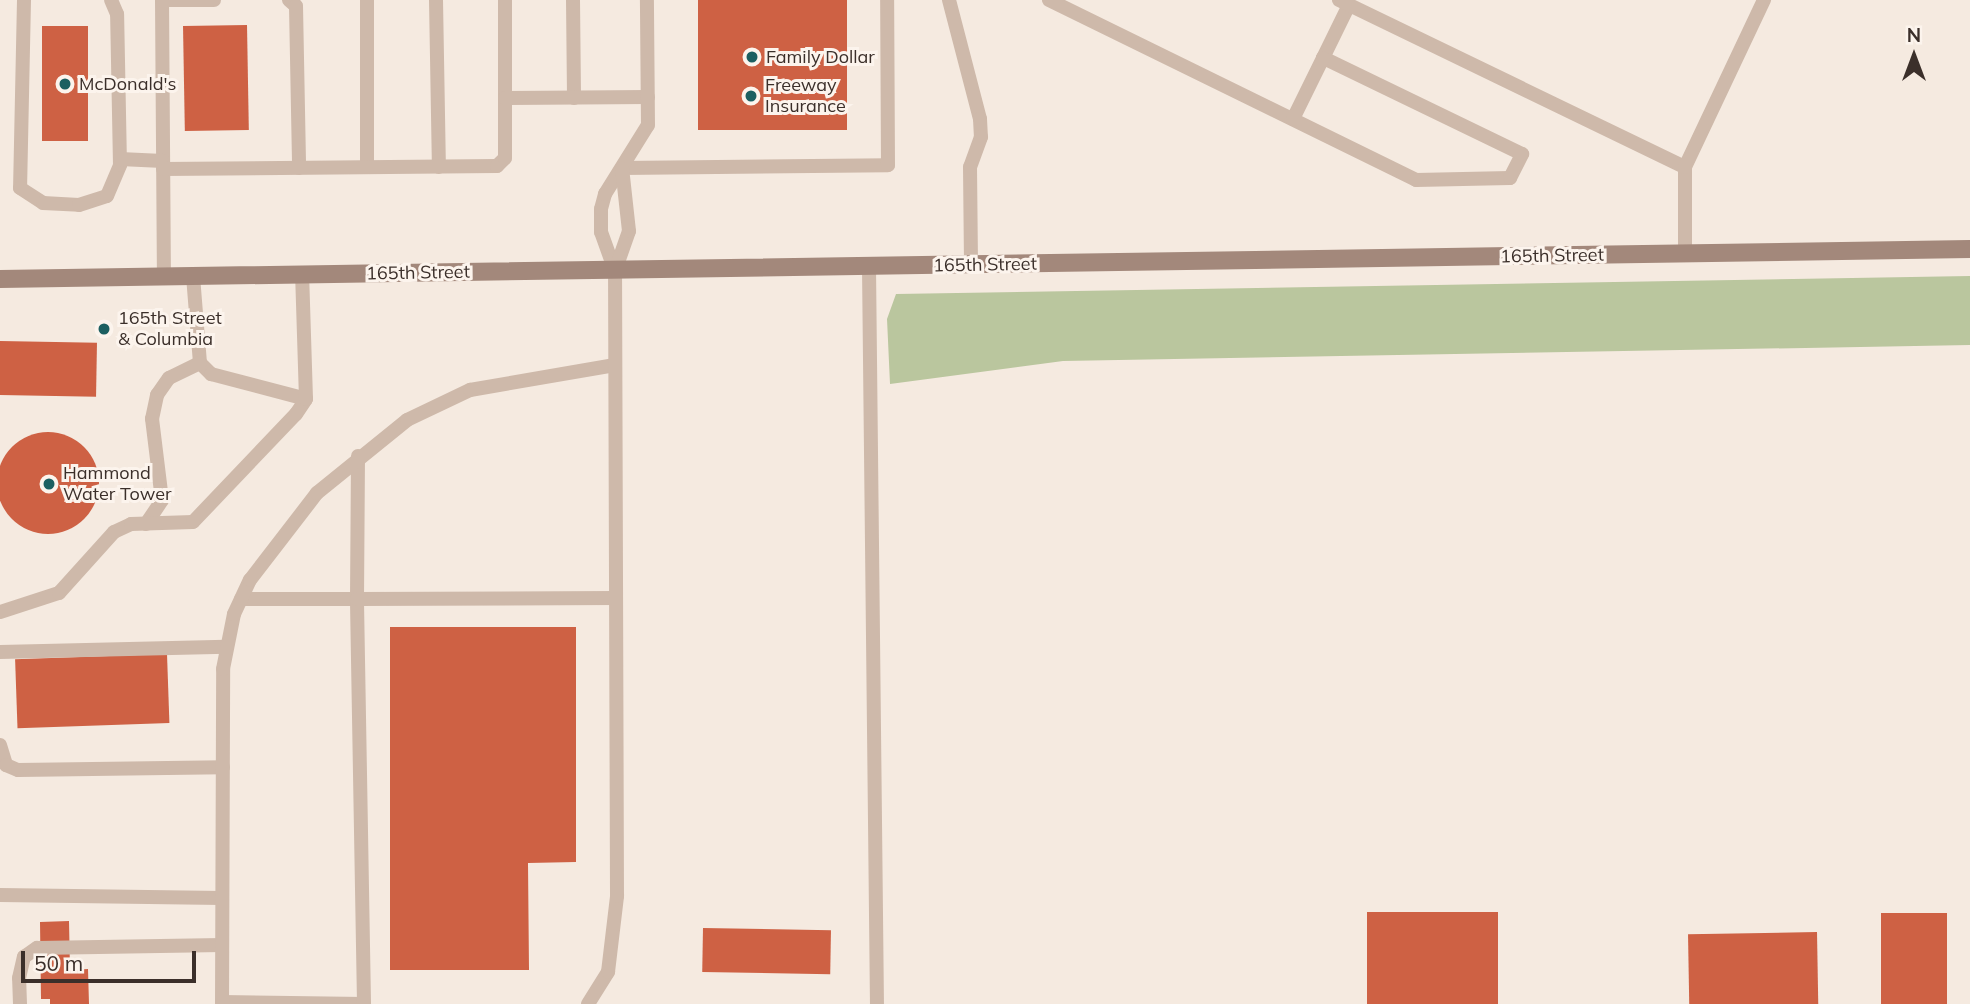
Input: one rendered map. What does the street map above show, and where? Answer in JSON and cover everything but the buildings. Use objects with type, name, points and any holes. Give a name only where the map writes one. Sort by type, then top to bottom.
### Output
[{"type":"main road","name":"165th Street","points":[[0,279],[1970,249]]},
{"type":"lane","points":[[24,0],[20,188],[43,203],[79,205],[107,196],[120,159],[117,14],[111,0]]},
{"type":"lane","points":[[164,277],[162,0],[214,0]]},
{"type":"lane","points":[[289,0],[296,6],[299,168]]},
{"type":"lane","points":[[367,0],[367,167]]},
{"type":"lane","points":[[436,0],[439,167]]},
{"type":"lane","points":[[120,159],[163,165],[299,168],[497,166],[505,158],[505,0]]},
{"type":"lane","points":[[573,0],[574,98]]},
{"type":"lane","points":[[615,271],[601,232],[601,209],[648,125],[647,0]]},
{"type":"lane","points":[[622,168],[888,165],[887,0]]},
{"type":"lane","points":[[949,0],[980,119],[981,136],[970,167],[971,265]]},
{"type":"lane","points":[[1049,0],[1416,180],[1510,178],[1522,154],[1323,58]]},
{"type":"lane","points":[[1685,254],[1685,167],[1764,0]]},
{"type":"lane","points":[[1293,120],[1323,58],[1344,3],[1685,167]]},
{"type":"lane","points":[[505,98],[648,97]]},
{"type":"lane","points":[[588,1004],[608,972],[615,939],[615,271],[629,231],[622,168]]},
{"type":"lane","points":[[869,267],[877,1004]]},
{"type":"lane","points":[[0,611],[59,593],[114,532],[146,524],[193,522],[204,514],[306,399],[302,275]]},
{"type":"lane","points":[[193,276],[200,363],[211,374],[306,399]]},
{"type":"lane","points":[[146,524],[162,500],[152,419],[157,395],[169,378],[200,363]]},
{"type":"lane","points":[[358,456],[357,600],[364,1004],[222,1003],[226,647],[241,599],[293,521],[358,456],[407,420],[470,390],[615,365]]},
{"type":"lane","points":[[241,599],[616,598]]},
{"type":"lane","points":[[0,652],[226,647]]},
{"type":"lane","points":[[0,745],[6,765],[18,770],[223,767]]},
{"type":"lane","points":[[0,895],[222,898]]},
{"type":"lane","points":[[20,1004],[19,978],[24,957],[37,948],[222,945]]},
{"type":"green space","points":[[1970,276],[1970,345],[1063,361],[890,384],[887,319],[896,294]]},
{"type":"place","name":"Family Dollar","points":[[752,57]]},
{"type":"place","name":"McDonald's","points":[[65,84]]},
{"type":"place","name":"Freeway Insurance","points":[[751,96]]},
{"type":"place","name":"165th Street & Columbia","points":[[104,329]]},
{"type":"place","name":"Hammond Water Tower","points":[[49,484]]}]
